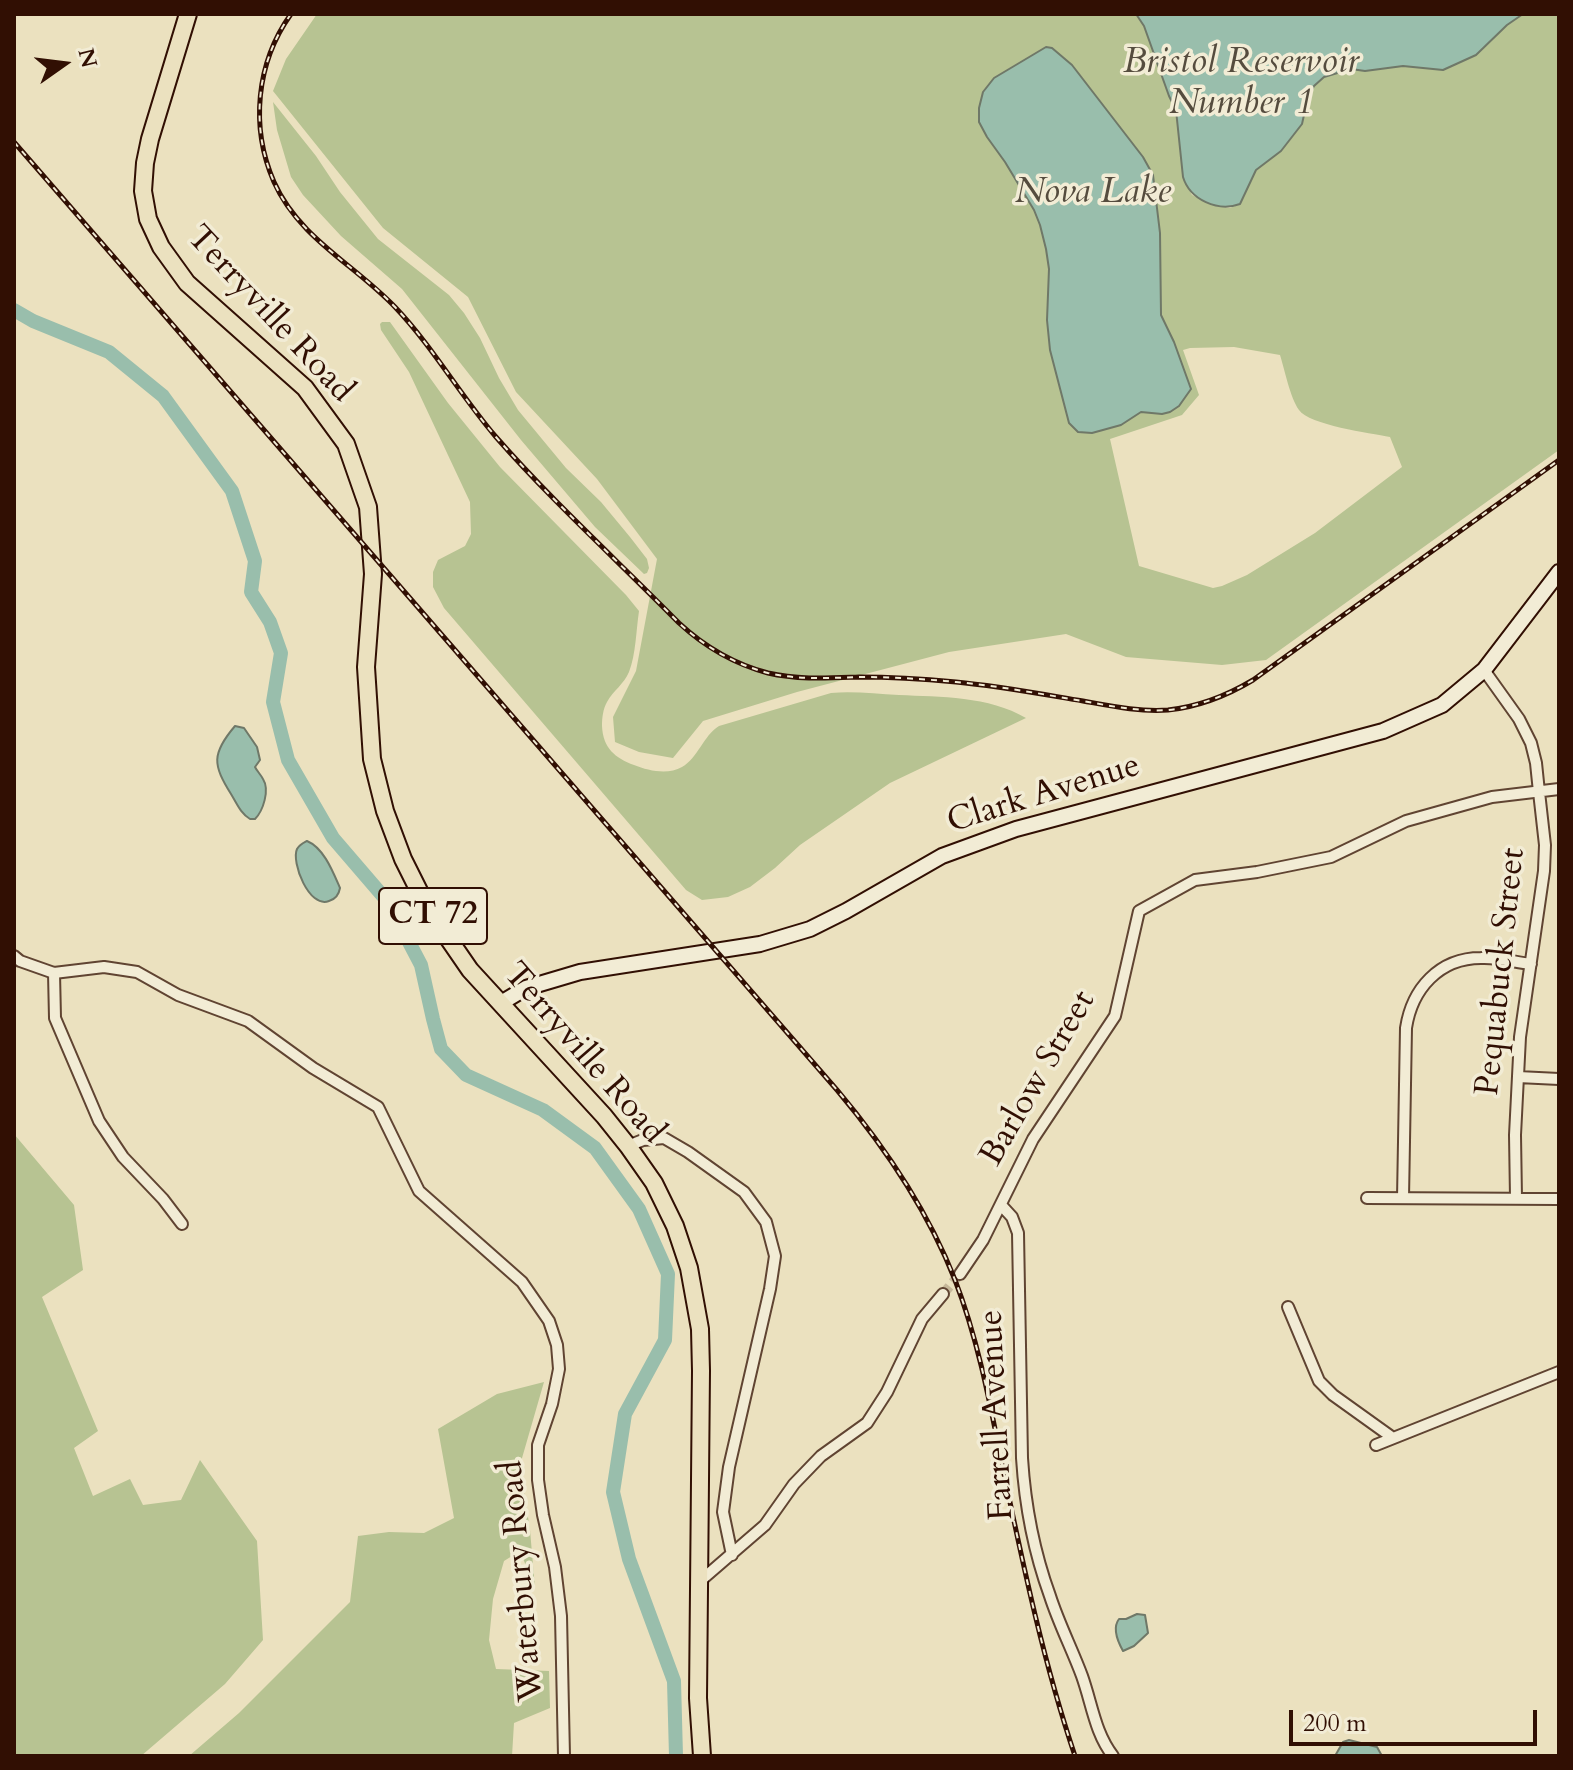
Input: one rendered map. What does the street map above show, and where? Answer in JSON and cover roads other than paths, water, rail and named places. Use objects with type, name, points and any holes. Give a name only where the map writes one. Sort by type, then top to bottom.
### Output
[{"type":"highway","name":"Terryville Road","points":[[188,14],[145,163],[143,191],[148,219],[161,247],[187,283],[305,388],[346,444],[368,507],[373,574],[366,667],[372,759],[385,811],[403,859],[428,909],[458,953],[594,1106],[654,1183],[675,1226],[689,1268],[696,1299],[701,1371],[698,1715],[702,1756]]},
{"type":"main road","name":"Clark Avenue","points":[[501,1003],[526,988],[580,972],[760,944],[810,929],[942,856],[1016,829],[1383,731],[1442,705],[1484,670],[1559,572]]},
{"type":"street","name":"Pequabuck Street","points":[[1484,670],[1526,731],[1535,757],[1545,862],[1520,1037],[1515,1135],[1516,1198]]},
{"type":"street","name":"Barlow Street","points":[[960,1274],[983,1240],[1033,1139],[1115,1016],[1139,911],[1195,880],[1257,872],[1331,857],[1406,821],[1492,797],[1559,789]]},
{"type":"street","name":"Waterbury Road","points":[[14,956],[54,973],[104,967],[137,972],[178,995],[248,1021],[313,1068],[378,1107],[419,1191],[522,1282],[549,1321],[557,1345],[559,1369],[552,1404],[538,1445],[538,1480],[561,1616],[564,1756]]},
{"type":"street","points":[[1403,1198],[1406,1028],[1416,995],[1436,972],[1465,959],[1483,957],[1531,964]]},
{"type":"street","points":[[54,973],[55,1018],[99,1121],[123,1157],[182,1224]]},
{"type":"street","points":[[1518,1077],[1559,1079]]},
{"type":"street","points":[[628,1146],[643,1140],[664,1138],[744,1192],[766,1222],[775,1256],[729,1467],[723,1512],[732,1555]]},
{"type":"street","points":[[1367,1198],[1559,1199]]},
{"type":"street","name":"Farrell Avenue","points":[[1001,1205],[1012,1217],[1018,1233],[1022,1458],[1031,1531],[1044,1581],[1082,1676],[1097,1729],[1113,1756]]},
{"type":"street","points":[[699,1582],[765,1525],[794,1484],[821,1456],[861,1428],[872,1416],[894,1379],[922,1319],[943,1294]]},
{"type":"street","points":[[1288,1307],[1319,1381],[1333,1395],[1393,1438]]},
{"type":"street","points":[[1376,1445],[1559,1372]]},
{"type":"water","name":"Bristol Reservoir Number 1","points":[[1136,14],[1523,14],[1476,55],[1443,70],[1403,66],[1365,71],[1351,69],[1324,77],[1308,97],[1302,124],[1281,151],[1256,170],[1240,204],[1223,206],[1198,198],[1183,177],[1176,110],[1144,26]]},
{"type":"water","name":"Nova Lake","points":[[1046,47],[1052,48],[1072,65],[1143,157],[1153,175],[1160,233],[1161,315],[1191,389],[1179,406],[1170,412],[1141,412],[1121,425],[1092,433],[1078,432],[1069,423],[1050,350],[1047,320],[1049,269],[1040,225],[1034,210],[979,122],[983,92],[994,78]]},
{"type":"water","points":[[235,726],[244,728],[257,747],[260,760],[255,767],[265,784],[266,794],[255,819],[242,812],[218,767],[218,752]]},
{"type":"water","points":[[307,841],[323,855],[340,888],[331,900],[322,902],[315,898],[303,883],[296,855],[300,845]]},
{"type":"water","points":[[1145,1615],[1148,1633],[1123,1651],[1116,1635],[1117,1623],[1119,1619]]},
{"type":"water","points":[[1349,1740],[1377,1747],[1382,1756],[1335,1756],[1343,1742]]},
{"type":"waterway","points":[[14,310],[109,352],[163,396],[232,491],[255,561],[251,592],[270,622],[281,653],[273,702],[288,760],[333,838],[388,902],[421,965],[441,1049],[466,1075],[543,1110],[595,1148],[639,1209],[668,1274],[665,1340],[625,1414],[613,1492],[629,1559],[674,1681],[676,1756]]},
{"type":"tunnel","points":[[943,1294],[960,1274]]},
{"type":"railway","points":[[291,14],[270,53],[260,96],[266,161],[285,202],[312,235],[395,307],[496,437],[540,485],[689,632],[720,654],[743,665],[802,678],[896,678],[972,684],[1136,709],[1168,710],[1190,706],[1223,695],[1253,680],[1559,460]]},
{"type":"railway","points":[[14,142],[837,1090],[904,1180],[944,1254],[971,1327],[1035,1616],[1075,1756]]}]
